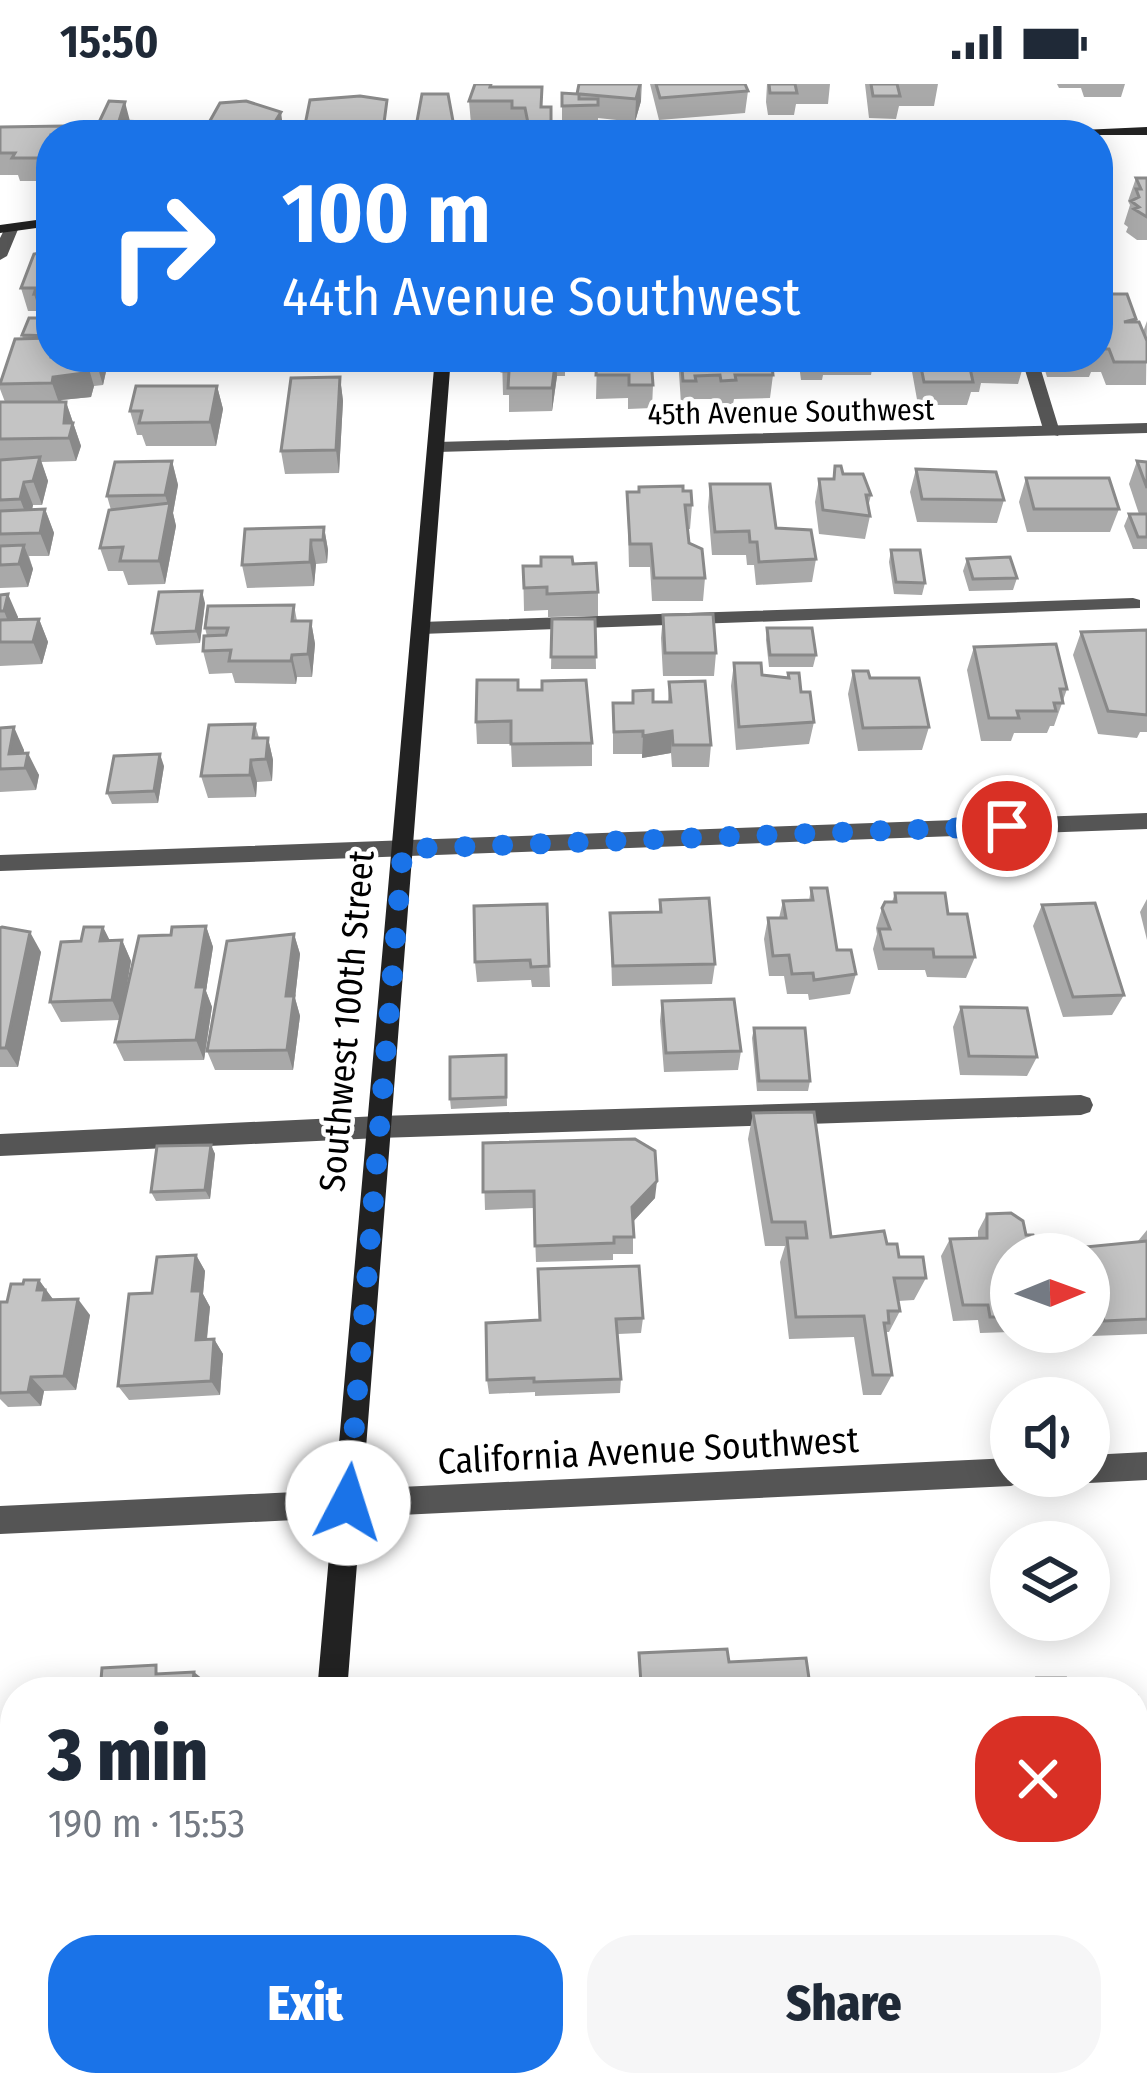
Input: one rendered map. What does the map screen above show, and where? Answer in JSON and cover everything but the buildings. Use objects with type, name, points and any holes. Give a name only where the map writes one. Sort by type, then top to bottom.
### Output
[{"type":"street","points":[[1113,132],[1147,130]]},
{"type":"street","points":[[0,256],[6,228],[36,225]]},
{"type":"street","name":"Southwest 100th Street","points":[[333,1677],[442,372]]},
{"type":"street","points":[[1034,372],[1052,432]]},
{"type":"street","name":"45th Avenue Southwest","points":[[437,447],[1147,428]]},
{"type":"street","points":[[421,628],[1133,604]]},
{"type":"street","points":[[0,863],[1147,821]]},
{"type":"street","points":[[0,1145],[379,1127],[1081,1105]]},
{"type":"street","points":[[1110,1467],[1147,1466]]},
{"type":"street","name":"California Avenue Southwest","points":[[0,1520],[990,1473]]},
{"type":"route","points":[[348,1503],[403,849],[1007,826]]}]
